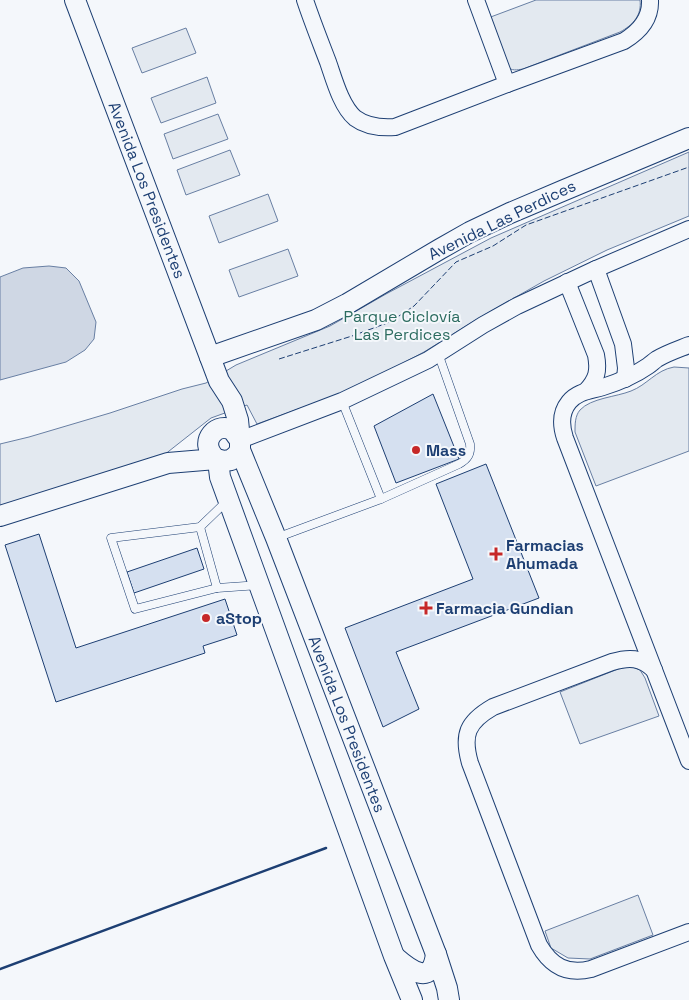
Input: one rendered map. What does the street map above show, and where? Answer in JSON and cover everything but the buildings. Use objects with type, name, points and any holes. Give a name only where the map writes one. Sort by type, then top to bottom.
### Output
[{"type":"street","name":"Avenida Los Presidentes","points":[[75,0],[219,381],[232,401],[238,420],[240,445],[436,954],[449,996]]},
{"type":"street","points":[[305,0],[339,92],[347,108],[354,117],[365,124],[382,128],[396,127],[624,41],[633,36],[647,19],[650,0]]},
{"type":"street","points":[[476,0],[507,84]]},
{"type":"street","name":"Avenida Las Perdices","points":[[210,357],[316,320],[470,232],[570,187],[689,138]]},
{"type":"street","points":[[213,434],[208,447],[210,454],[224,461],[231,460],[236,456],[240,445],[342,401],[428,360],[517,306],[689,229]]},
{"type":"street","points":[[596,269],[623,344],[626,368],[625,379]]},
{"type":"street","points":[[567,282],[598,365],[595,379],[586,391]]},
{"type":"street","points":[[623,344],[632,354],[645,359],[679,354],[689,356]]},
{"type":"street","points":[[689,345],[663,356],[625,379],[586,391],[575,397],[568,403],[563,413],[562,424],[562,431],[689,761]]},
{"type":"street","points":[[596,356],[601,363],[625,379]]},
{"type":"street","name":"Avenida Los Presidentes","points":[[213,434],[222,411],[219,381]]},
{"type":"street","points":[[168,463],[225,428],[232,430],[240,445]]},
{"type":"street","name":"Avenida Los Presidentes","points":[[217,459],[220,477],[228,500],[394,956],[412,1000]]},
{"type":"street","points":[[0,516],[168,463],[217,459]]},
{"type":"street","points":[[612,662],[628,648],[632,640],[634,617]]},
{"type":"street","points":[[654,670],[637,660],[622,659],[492,707],[481,714],[473,724],[467,735],[466,748],[539,945],[547,958],[570,971],[583,971],[689,932]]},
{"type":"street","points":[[394,956],[408,968],[422,973],[427,972],[431,968],[435,962],[436,954]]},
{"type":"lane","points":[[276,538],[381,499],[466,460],[470,452],[468,435],[438,353]]},
{"type":"lane","points":[[342,401],[381,499]]},
{"type":"lane","points":[[228,500],[200,527],[111,538],[135,609],[216,588],[259,585]]},
{"type":"lane","points":[[200,527],[216,588]]},
{"type":"green space","points":[[536,0],[640,0],[640,10],[636,19],[620,32],[523,69],[511,69],[507,67],[488,18]]},
{"type":"green space","points":[[186,28],[196,53],[142,73],[132,48]]},
{"type":"green space","points":[[207,77],[216,103],[161,123],[151,98]]},
{"type":"green space","points":[[218,114],[228,139],[173,159],[164,134]]},
{"type":"green space","points":[[230,150],[240,175],[186,195],[177,170]]},
{"type":"green space","name":"Parque Ciclovía Las Perdices","points":[[689,152],[689,216],[607,250],[544,281],[424,352],[356,388],[257,424],[247,405],[211,418],[164,455],[0,506],[0,444],[29,437],[206,383],[236,365],[330,326],[491,238]]},
{"type":"green space","points":[[268,194],[278,221],[219,243],[209,216]]},
{"type":"green space","points":[[288,249],[298,276],[239,297],[229,270]]},
{"type":"green space","points":[[674,367],[689,368],[689,451],[596,486],[575,432],[578,412],[590,403],[631,391],[662,371]]},
{"type":"green space","points":[[631,666],[640,670],[645,678],[659,716],[580,744],[560,692],[618,669]]},
{"type":"green space","points":[[638,895],[653,935],[590,959],[568,958],[551,948],[545,931]]},
{"type":"shaded area","points":[[49,266],[66,268],[79,281],[96,322],[94,339],[85,350],[66,362],[0,380],[0,277],[23,268]]},
{"type":"fence","points":[[279,359],[390,322],[414,306],[456,262],[493,246],[526,225],[689,167]]},
{"type":"wall","points":[[0,969],[326,848]]},
{"type":"place","name":"Mass","points":[[416,450]]},
{"type":"place","name":"Farmacias Ahumada","points":[[496,554]]},
{"type":"place","name":"Farmacia Gundian","points":[[426,608]]},
{"type":"place","name":"aStop","points":[[206,618]]}]
